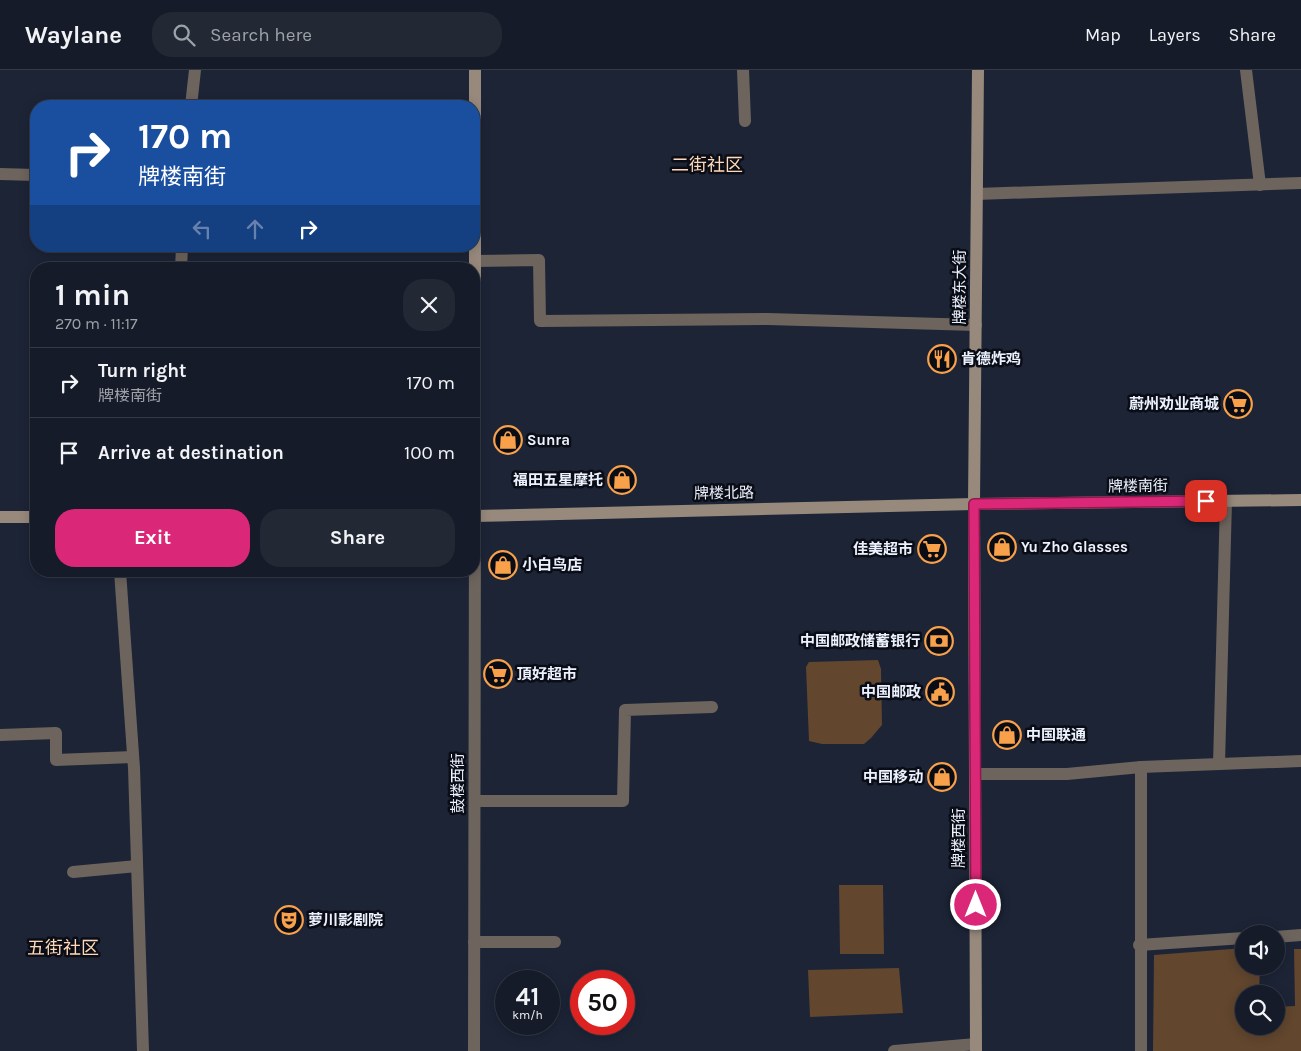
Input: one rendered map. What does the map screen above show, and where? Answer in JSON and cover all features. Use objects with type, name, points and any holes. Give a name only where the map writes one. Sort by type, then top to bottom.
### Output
[{"type":"main road","points":[[475,70],[475,100]]},
{"type":"main road","name":"牌楼东大街","points":[[974,504],[978,70]]},
{"type":"main road","points":[[475,252],[475,261]]},
{"type":"main road","name":"牌楼南街","points":[[974,504],[1301,500]]},
{"type":"main road","name":"牌楼北路","points":[[480,516],[974,504]]},
{"type":"main road","name":"牌楼西街","points":[[974,504],[976,1048]]},
{"type":"main road","points":[[0,517],[30,517]]},
{"type":"street","points":[[192,100],[195,70]]},
{"type":"street","points":[[743,70],[745,121]]},
{"type":"street","points":[[1246,70],[1260,185]]},
{"type":"street","points":[[0,174],[30,175]]},
{"type":"street","points":[[978,194],[1301,183]]},
{"type":"street","points":[[475,261],[539,260],[540,320],[768,319],[976,325]]},
{"type":"street","points":[[1219,764],[1226,501]]},
{"type":"street","points":[[120,577],[132,757],[143,1051]]},
{"type":"street","name":"鼓楼西街","points":[[474,577],[474,1051]]},
{"type":"street","points":[[474,802],[623,801],[625,710],[712,707]]},
{"type":"street","points":[[0,735],[56,734],[56,760],[132,757]]},
{"type":"street","points":[[975,774],[1067,774],[1141,767],[1301,761]]},
{"type":"street","points":[[1140,1051],[1141,767]]},
{"type":"street","points":[[73,872],[137,866]]},
{"type":"street","points":[[1285,936],[1301,935]]},
{"type":"street","points":[[1139,945],[1235,939]]},
{"type":"street","points":[[474,942],[555,942]]},
{"type":"street","points":[[894,1051],[976,1048]]},
{"type":"shaded area","points":[[878,660],[881,669],[882,725],[871,738],[864,744],[822,744],[809,741],[806,667],[809,662]]},
{"type":"shaded area","points":[[839,885],[883,885],[884,954],[840,954]]},
{"type":"shaded area","points":[[1235,949],[1235,975],[1260,975],[1259,985],[1235,985],[1235,1035],[1285,1035],[1285,1007],[1295,1006],[1294,949],[1301,949],[1301,1051],[1153,1051],[1154,955]]},
{"type":"shaded area","points":[[899,968],[903,1013],[810,1017],[808,970]]},
{"type":"place","name":"肯德炸鸡","points":[[942,359]]},
{"type":"place","name":"蔚州劝业商城","points":[[1238,404]]},
{"type":"place","name":"Sunra","points":[[508,440]]},
{"type":"place","name":"福田五星摩托","points":[[622,480]]},
{"type":"place","name":"Yu Zho Glasses","points":[[1002,547]]},
{"type":"place","name":"佳美超市","points":[[932,549]]},
{"type":"place","name":"小白鸟店","points":[[503,565]]},
{"type":"place","name":"中国邮政储蓄银行","points":[[939,641]]},
{"type":"place","name":"頂好超市","points":[[498,674]]},
{"type":"place","name":"中国邮政","points":[[940,692]]},
{"type":"place","name":"中国联通","points":[[1007,735]]},
{"type":"place","name":"中国移动","points":[[942,777]]},
{"type":"place","name":"萝川影剧院","points":[[289,920]]},
{"type":"district","name":"二街社区","points":[[707,165]]},
{"type":"district","name":"五街社区","points":[[63,948]]},
{"type":"route","points":[[976,905],[974,504],[1206,501]]}]
